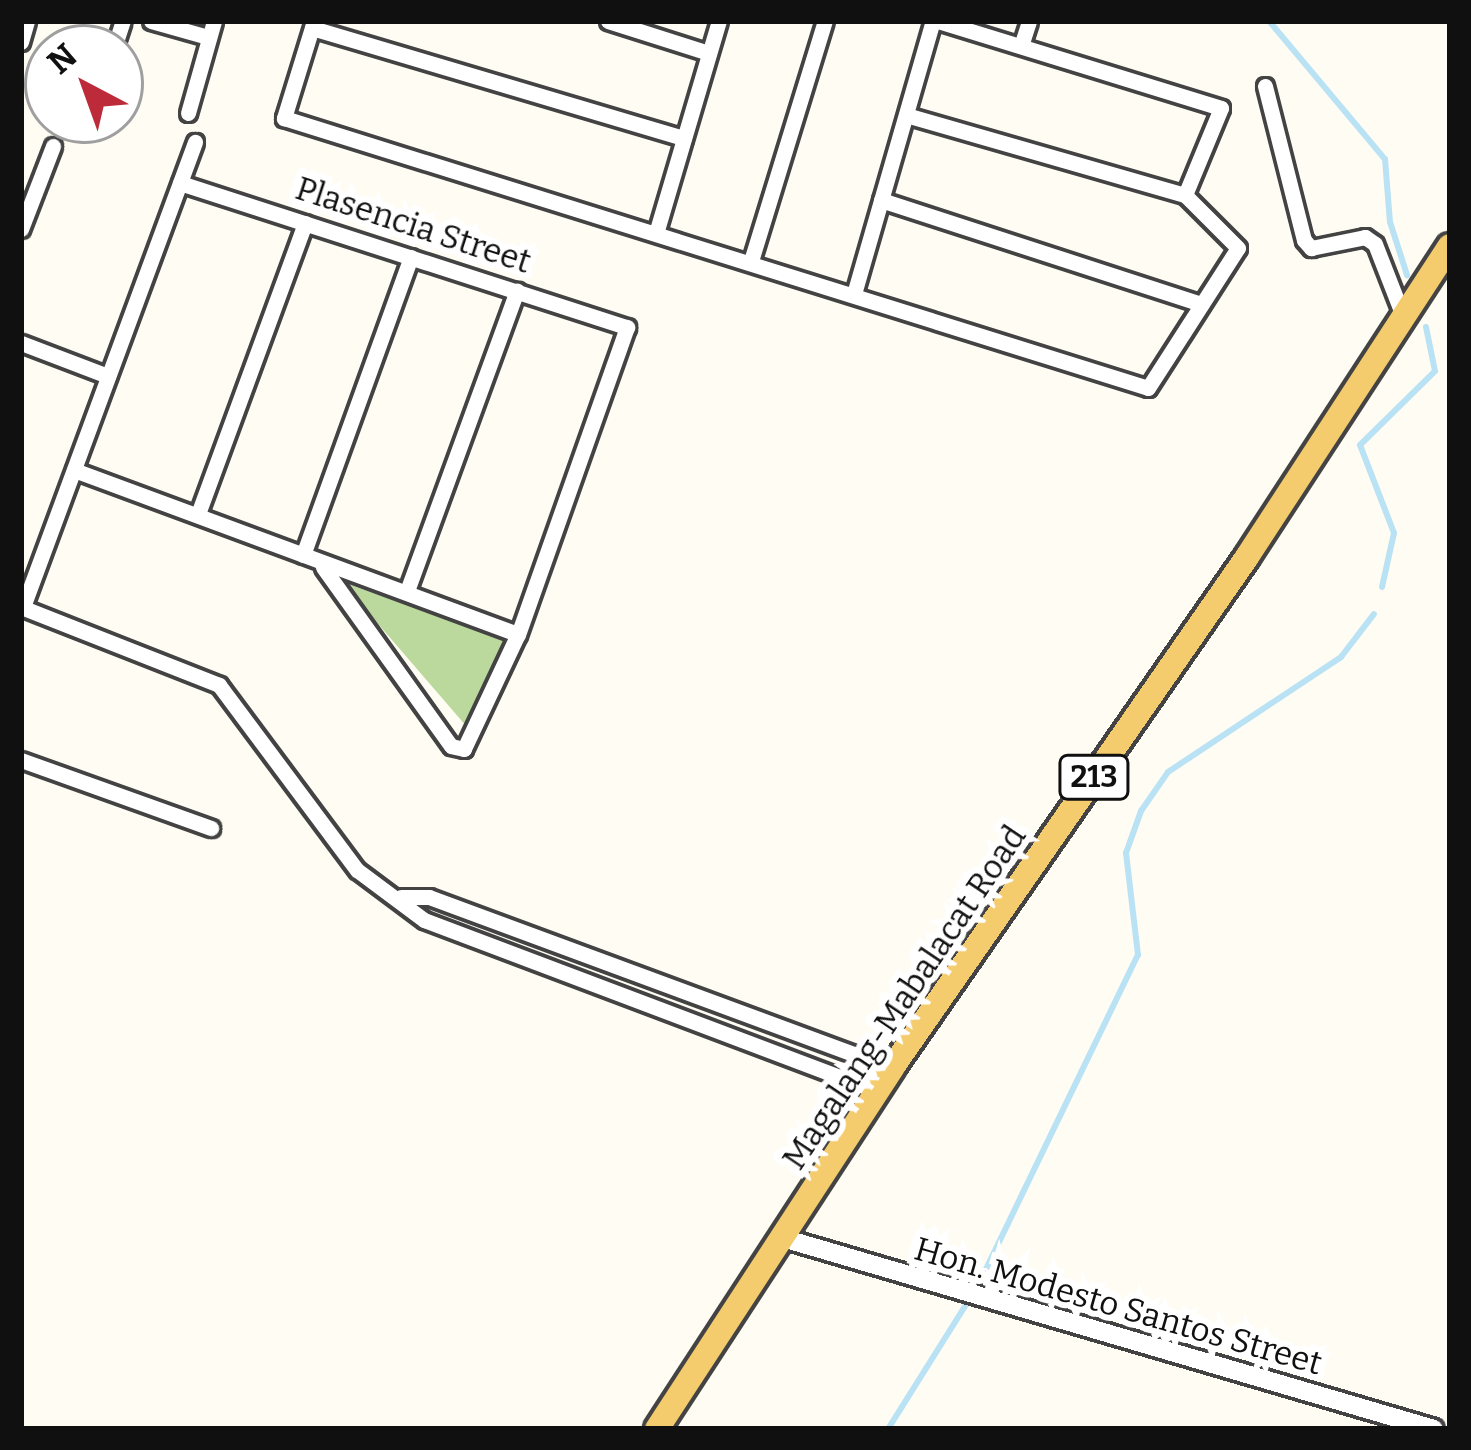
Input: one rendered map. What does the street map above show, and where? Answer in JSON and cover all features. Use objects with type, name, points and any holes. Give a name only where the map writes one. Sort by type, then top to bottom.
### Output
[{"type":"main road","name":"Magalang-Mabalacat Road","points":[[657,1429],[786,1238],[892,1068],[1247,557],[1450,246]]},
{"type":"street","points":[[21,42],[27,21]]},
{"type":"street","points":[[151,21],[211,29],[188,113]]},
{"type":"street","points":[[608,21],[709,53]]},
{"type":"street","points":[[657,230],[719,21]]},
{"type":"street","points":[[752,261],[825,21]]},
{"type":"street","points":[[854,294],[935,21],[1221,108],[1185,195]]},
{"type":"street","points":[[1021,46],[1029,21]]},
{"type":"street","points":[[684,138],[313,24],[284,118],[657,230],[1148,388],[1238,248],[1185,195],[906,115]]},
{"type":"street","points":[[1265,86],[1304,239],[1326,248],[1365,236],[1403,316]]},
{"type":"street","points":[[195,142],[22,607],[219,685],[357,870],[401,898],[424,920],[877,1091]]},
{"type":"street","points":[[21,230],[53,146]]},
{"type":"street","name":"Plasencia Street","points":[[180,183],[627,327],[518,634]]},
{"type":"street","points":[[881,200],[1202,304]]},
{"type":"street","points":[[198,514],[305,223]]},
{"type":"street","points":[[302,555],[411,257]]},
{"type":"street","points":[[406,592],[517,291]]},
{"type":"street","points":[[21,343],[109,376]]},
{"type":"street","points":[[74,470],[198,514],[323,567],[518,634],[472,742],[457,750],[323,567]]},
{"type":"street","points":[[21,760],[212,828]]},
{"type":"street","points":[[401,898],[428,897],[892,1068]]},
{"type":"street","points":[[841,1076],[851,1054]]},
{"type":"street","name":"Hon. Modesto Santos Street","points":[[786,1238],[1434,1429]]},
{"type":"green space","points":[[342,582],[506,640],[467,727]]},
{"type":"waterway","points":[[1269,21],[1385,159],[1390,222],[1407,275]]},
{"type":"waterway","points":[[1382,587],[1394,533],[1360,445],[1435,371],[1426,327]]},
{"type":"waterway","points":[[986,1269],[1138,955],[1126,853],[1141,811],[1168,772],[1341,657],[1374,614]]},
{"type":"waterway","points":[[888,1429],[967,1303]]}]
